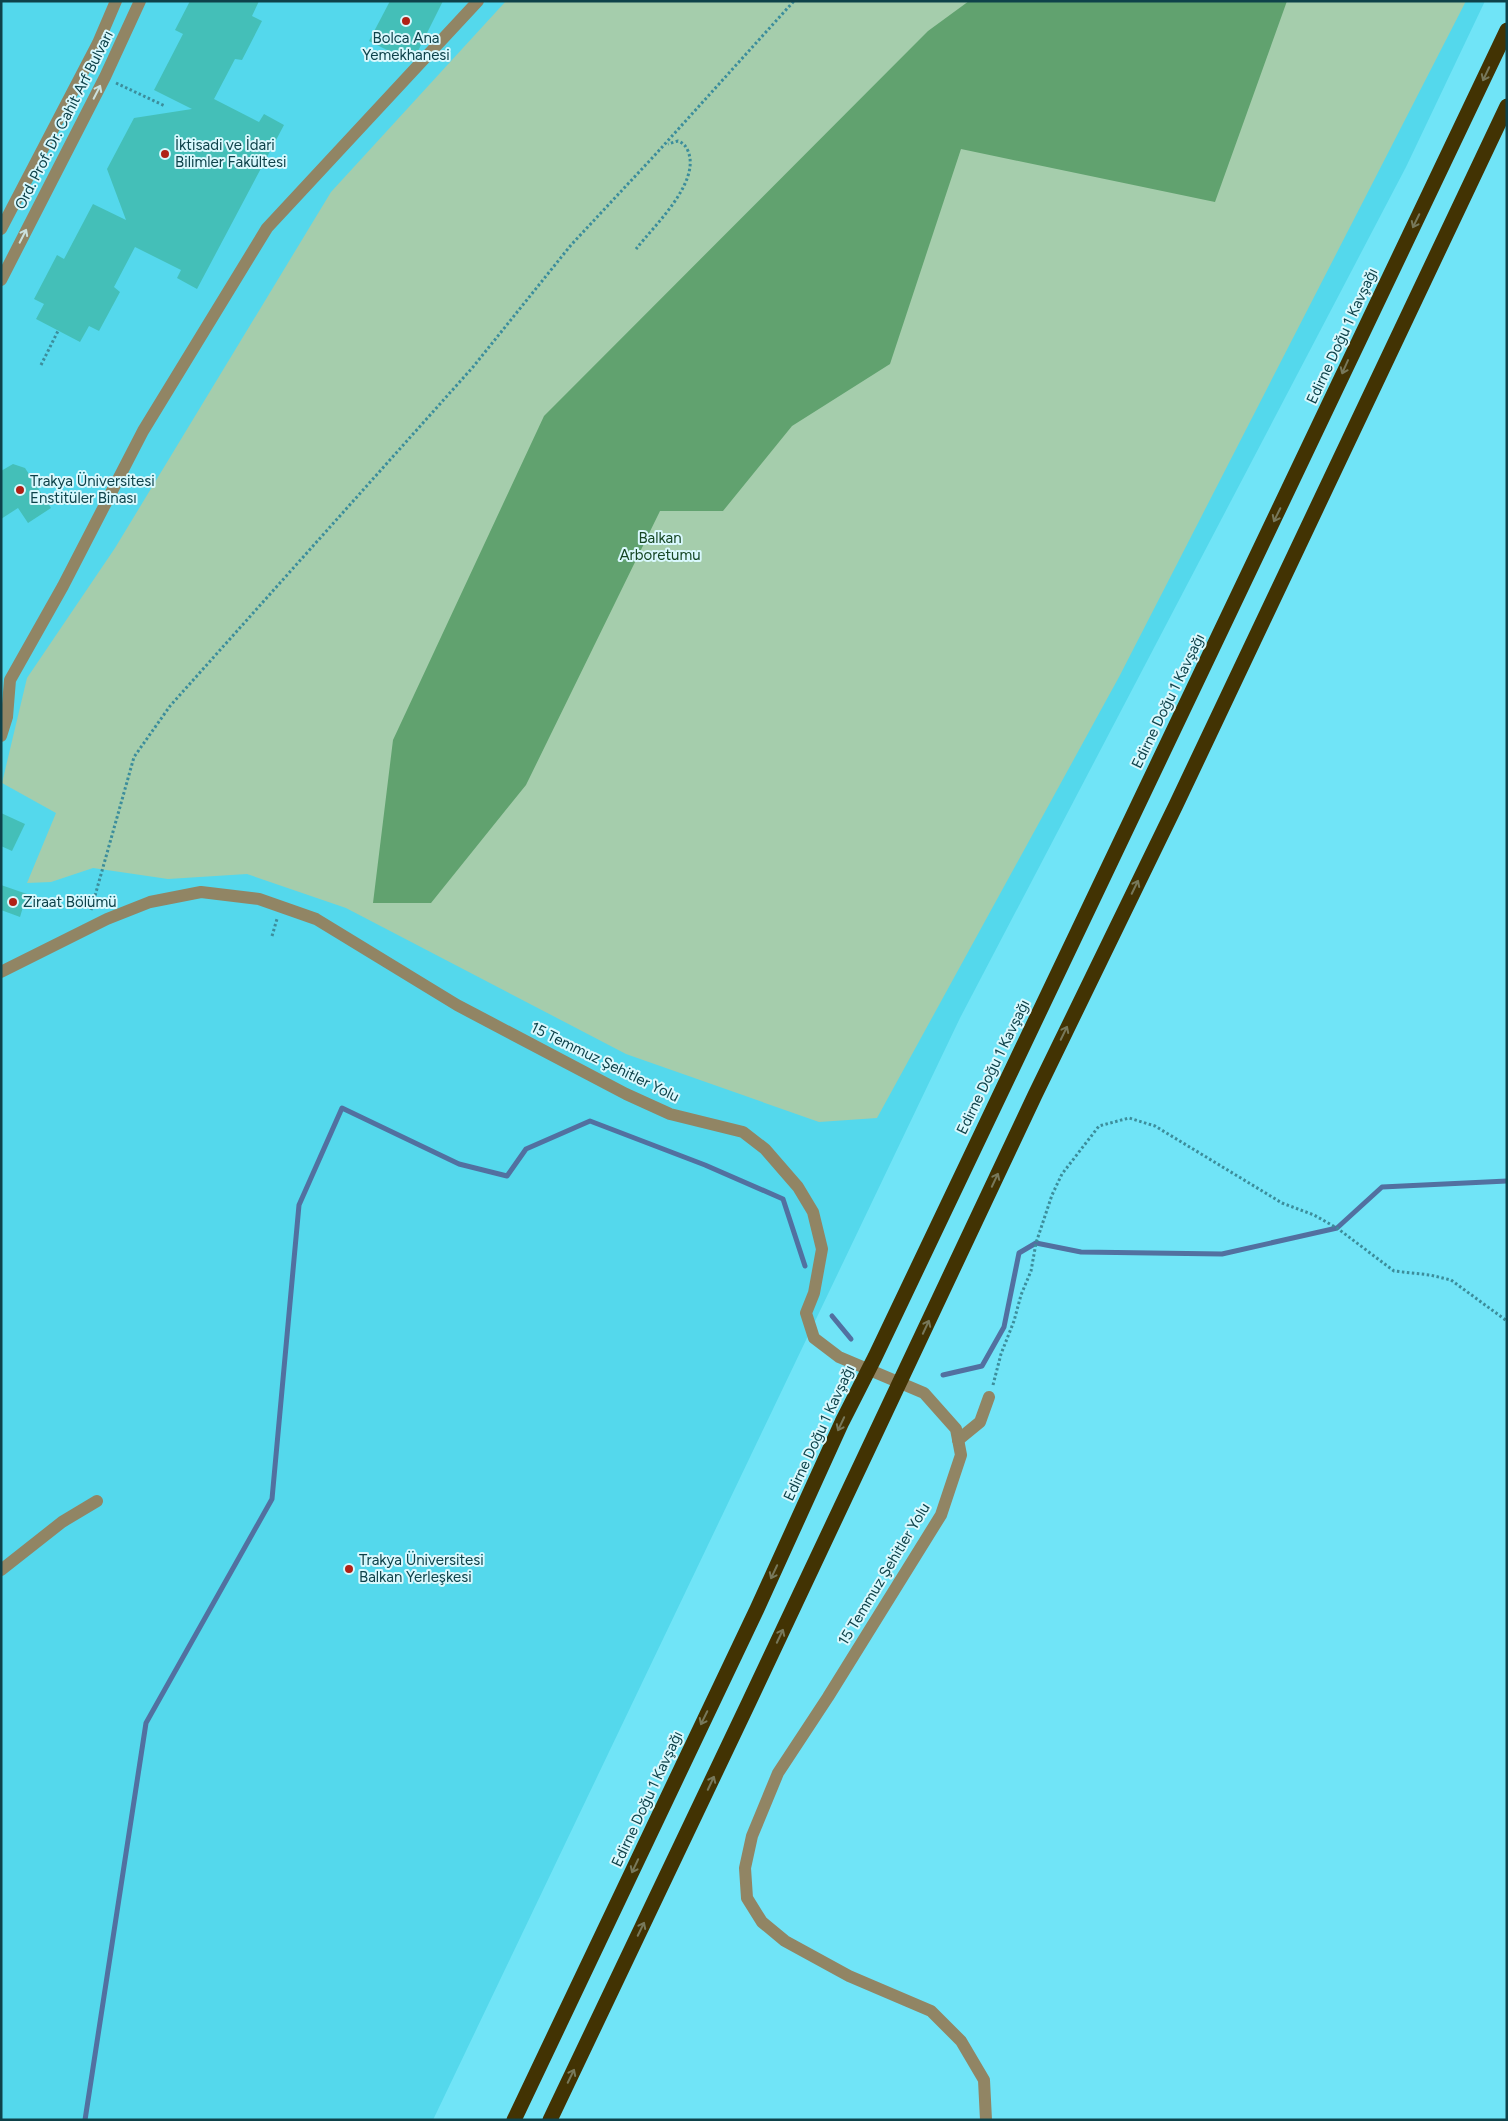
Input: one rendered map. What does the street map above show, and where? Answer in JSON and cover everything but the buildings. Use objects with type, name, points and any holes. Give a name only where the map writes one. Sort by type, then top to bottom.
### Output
[{"type":"highway","name":"Edirne Doğu 1 Kavşağı","points":[[514,2120],[622,1896],[842,1422],[875,1357],[1507,30]]},
{"type":"highway","points":[[550,2120],[1507,106]]},
{"type":"street","name":"Ord. Prof. Dr. Cahit Arf Bulvarı","points":[[1,229],[98,43],[116,1]]},
{"type":"street","name":"Ord. Prof. Dr. Cahit Arf Bulvarı","points":[[1,280],[104,77],[140,1]]},
{"type":"street","points":[[1,736],[7,717],[10,680],[63,586],[143,431],[267,228],[478,1]]},
{"type":"street","name":"15 Temmuz Şehitler Yolu","points":[[1,972],[107,919],[150,902],[201,892],[258,899],[316,919],[457,1005],[626,1094],[670,1114],[743,1132],[770,1155],[798,1187],[813,1212],[822,1249],[814,1293],[806,1312],[814,1338],[839,1357],[924,1393],[956,1429],[960,1455],[941,1515],[828,1697],[778,1773],[752,1836],[745,1868],[747,1898],[762,1922],[785,1941],[850,1976],[931,2011],[961,2041],[984,2080],[986,2120]]},
{"type":"street","points":[[958,1440],[980,1422],[989,1398]]},
{"type":"street","points":[[1,1570],[62,1522],[97,1501]]},
{"type":"path","points":[[86,930],[134,758],[170,706],[473,367],[571,244],[665,145],[794,1]]},
{"type":"path","points":[[104,77],[164,106]]},
{"type":"path","points":[[636,249],[674,200],[688,178],[691,161],[686,146],[678,141],[665,145]]},
{"type":"path","points":[[41,365],[58,331]]},
{"type":"path","points":[[989,1398],[1001,1354],[1031,1271],[1036,1243],[1052,1195],[1062,1174],[1099,1126],[1129,1118],[1156,1126],[1282,1203],[1314,1215],[1337,1228],[1394,1271],[1430,1275],[1451,1280],[1507,1321]]},
{"type":"shaded area","name":"Trakya Üniversitesi Balkan Yerleşkesi","points":[[1,1],[1485,1],[1406,167],[960,1018],[433,2120],[1,2120]]},
{"type":"green space","name":"Balkan Arboretumu","points":[[506,1],[1466,1],[1119,677],[877,1118],[819,1122],[626,1054],[346,908],[247,874],[168,879],[93,868],[51,882],[27,883],[56,813],[2,783],[27,678],[115,548],[331,192]]},
{"type":"green space","points":[[969,1],[1287,1],[1215,202],[961,149],[890,364],[792,426],[723,511],[660,511],[526,785],[431,903],[373,903],[393,740],[544,416],[928,31]]},
{"type":"waterway","points":[[85,2120],[146,1723],[272,1499],[299,1205],[342,1108],[459,1164],[507,1176],[526,1149],[590,1121],[705,1165],[783,1199],[805,1266]]},
{"type":"waterway","points":[[943,1375],[982,1366],[1004,1327],[1019,1253],[1036,1243],[1081,1252],[1222,1254],[1337,1228],[1382,1187],[1507,1181]]},
{"type":"waterway","points":[[832,1316],[851,1339]]},
{"type":"place","name":"Bolca Ana Yemekhanesi","points":[[406,21]]},
{"type":"place","name":"İktisadi ve İdari Bilimler Fakültesi","points":[[165,154]]},
{"type":"place","name":"Trakya Üniversitesi Enstitüler Binası","points":[[20,490]]},
{"type":"place","name":"Ziraat Bölümü","points":[[13,902]]},
{"type":"place","name":"Trakya Üniversitesi Balkan Yerleşkesi","points":[[349,1569]]}]
